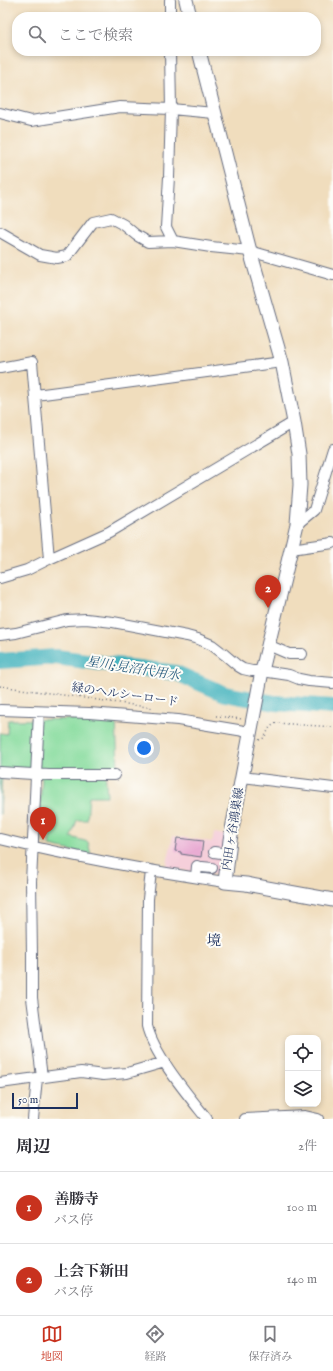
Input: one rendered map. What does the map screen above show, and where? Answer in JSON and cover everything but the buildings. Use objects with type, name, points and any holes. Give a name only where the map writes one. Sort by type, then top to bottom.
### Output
[{"type":"main road","points":[[186,0],[189,12]]},
{"type":"main road","name":"内田ヶ谷鴻巣線","points":[[200,56],[250,251],[282,362],[299,454],[300,485],[297,524],[250,718],[255,736],[242,776],[230,840],[225,882],[246,884],[333,900]]},
{"type":"street","points":[[170,0],[170,12]]},
{"type":"street","points":[[170,56],[171,108],[166,227],[173,241]]},
{"type":"street","points":[[0,113],[31,121],[120,107],[171,108],[214,113]]},
{"type":"street","points":[[0,232],[40,255],[57,258],[67,256],[93,222],[111,218],[124,225],[136,235],[148,242],[173,241],[250,251],[333,275]]},
{"type":"street","points":[[0,368],[32,362],[49,559]]},
{"type":"street","points":[[36,395],[282,362]]},
{"type":"street","points":[[0,578],[27,570],[109,532],[294,422]]},
{"type":"street","points":[[297,524],[314,510],[333,449]]},
{"type":"street","points":[[291,549],[333,544]]},
{"type":"street","points":[[0,635],[16,633],[67,620],[96,619],[198,639],[219,650],[243,669],[289,675],[299,679],[333,683]]},
{"type":"street","points":[[268,645],[289,654],[302,654]]},
{"type":"street","points":[[0,710],[89,713],[178,720],[255,736]]},
{"type":"street","points":[[33,1119],[39,1077],[32,998],[31,882],[39,712]]},
{"type":"street","points":[[0,772],[115,775]]},
{"type":"street","points":[[242,776],[333,788]]},
{"type":"street","points":[[0,839],[151,871],[225,882]]},
{"type":"street","points":[[215,848],[228,854]]},
{"type":"street","points":[[176,874],[178,864]]},
{"type":"street","points":[[196,877],[204,867]]},
{"type":"street","points":[[151,871],[148,898],[147,1026],[152,1041],[165,1062],[207,1119]]},
{"type":"street","points":[[0,1083],[81,1072],[103,1075],[127,1073],[165,1062]]},
{"type":"street","points":[[245,1119],[305,1116],[318,1119]]},
{"type":"path","name":"緑のヘルシーロード","points":[[0,686],[159,709]]},
{"type":"path","points":[[214,716],[250,718]]},
{"type":"path","points":[[255,736],[264,738],[270,727],[276,723],[333,727]]},
{"type":"shaded area","points":[[214,833],[226,835],[220,872],[218,875],[166,868],[173,836],[212,842]]},
{"type":"green space","points":[[116,719],[118,768],[105,769],[107,796],[89,796],[87,820],[77,820],[71,837],[88,842],[91,855],[50,846],[51,837],[38,835],[42,777],[2,775],[0,815],[0,733],[7,734],[8,720]]},
{"type":"waterway","name":"星川;見沼代用水","points":[[0,661],[56,657],[176,673],[225,694],[275,703],[333,707]]},
{"type":"place","name":"上会下新田","points":[[268,608]]},
{"type":"place","name":"善勝寺","points":[[43,840]]},
{"type":"district","name":"境","points":[[214,941]]}]
